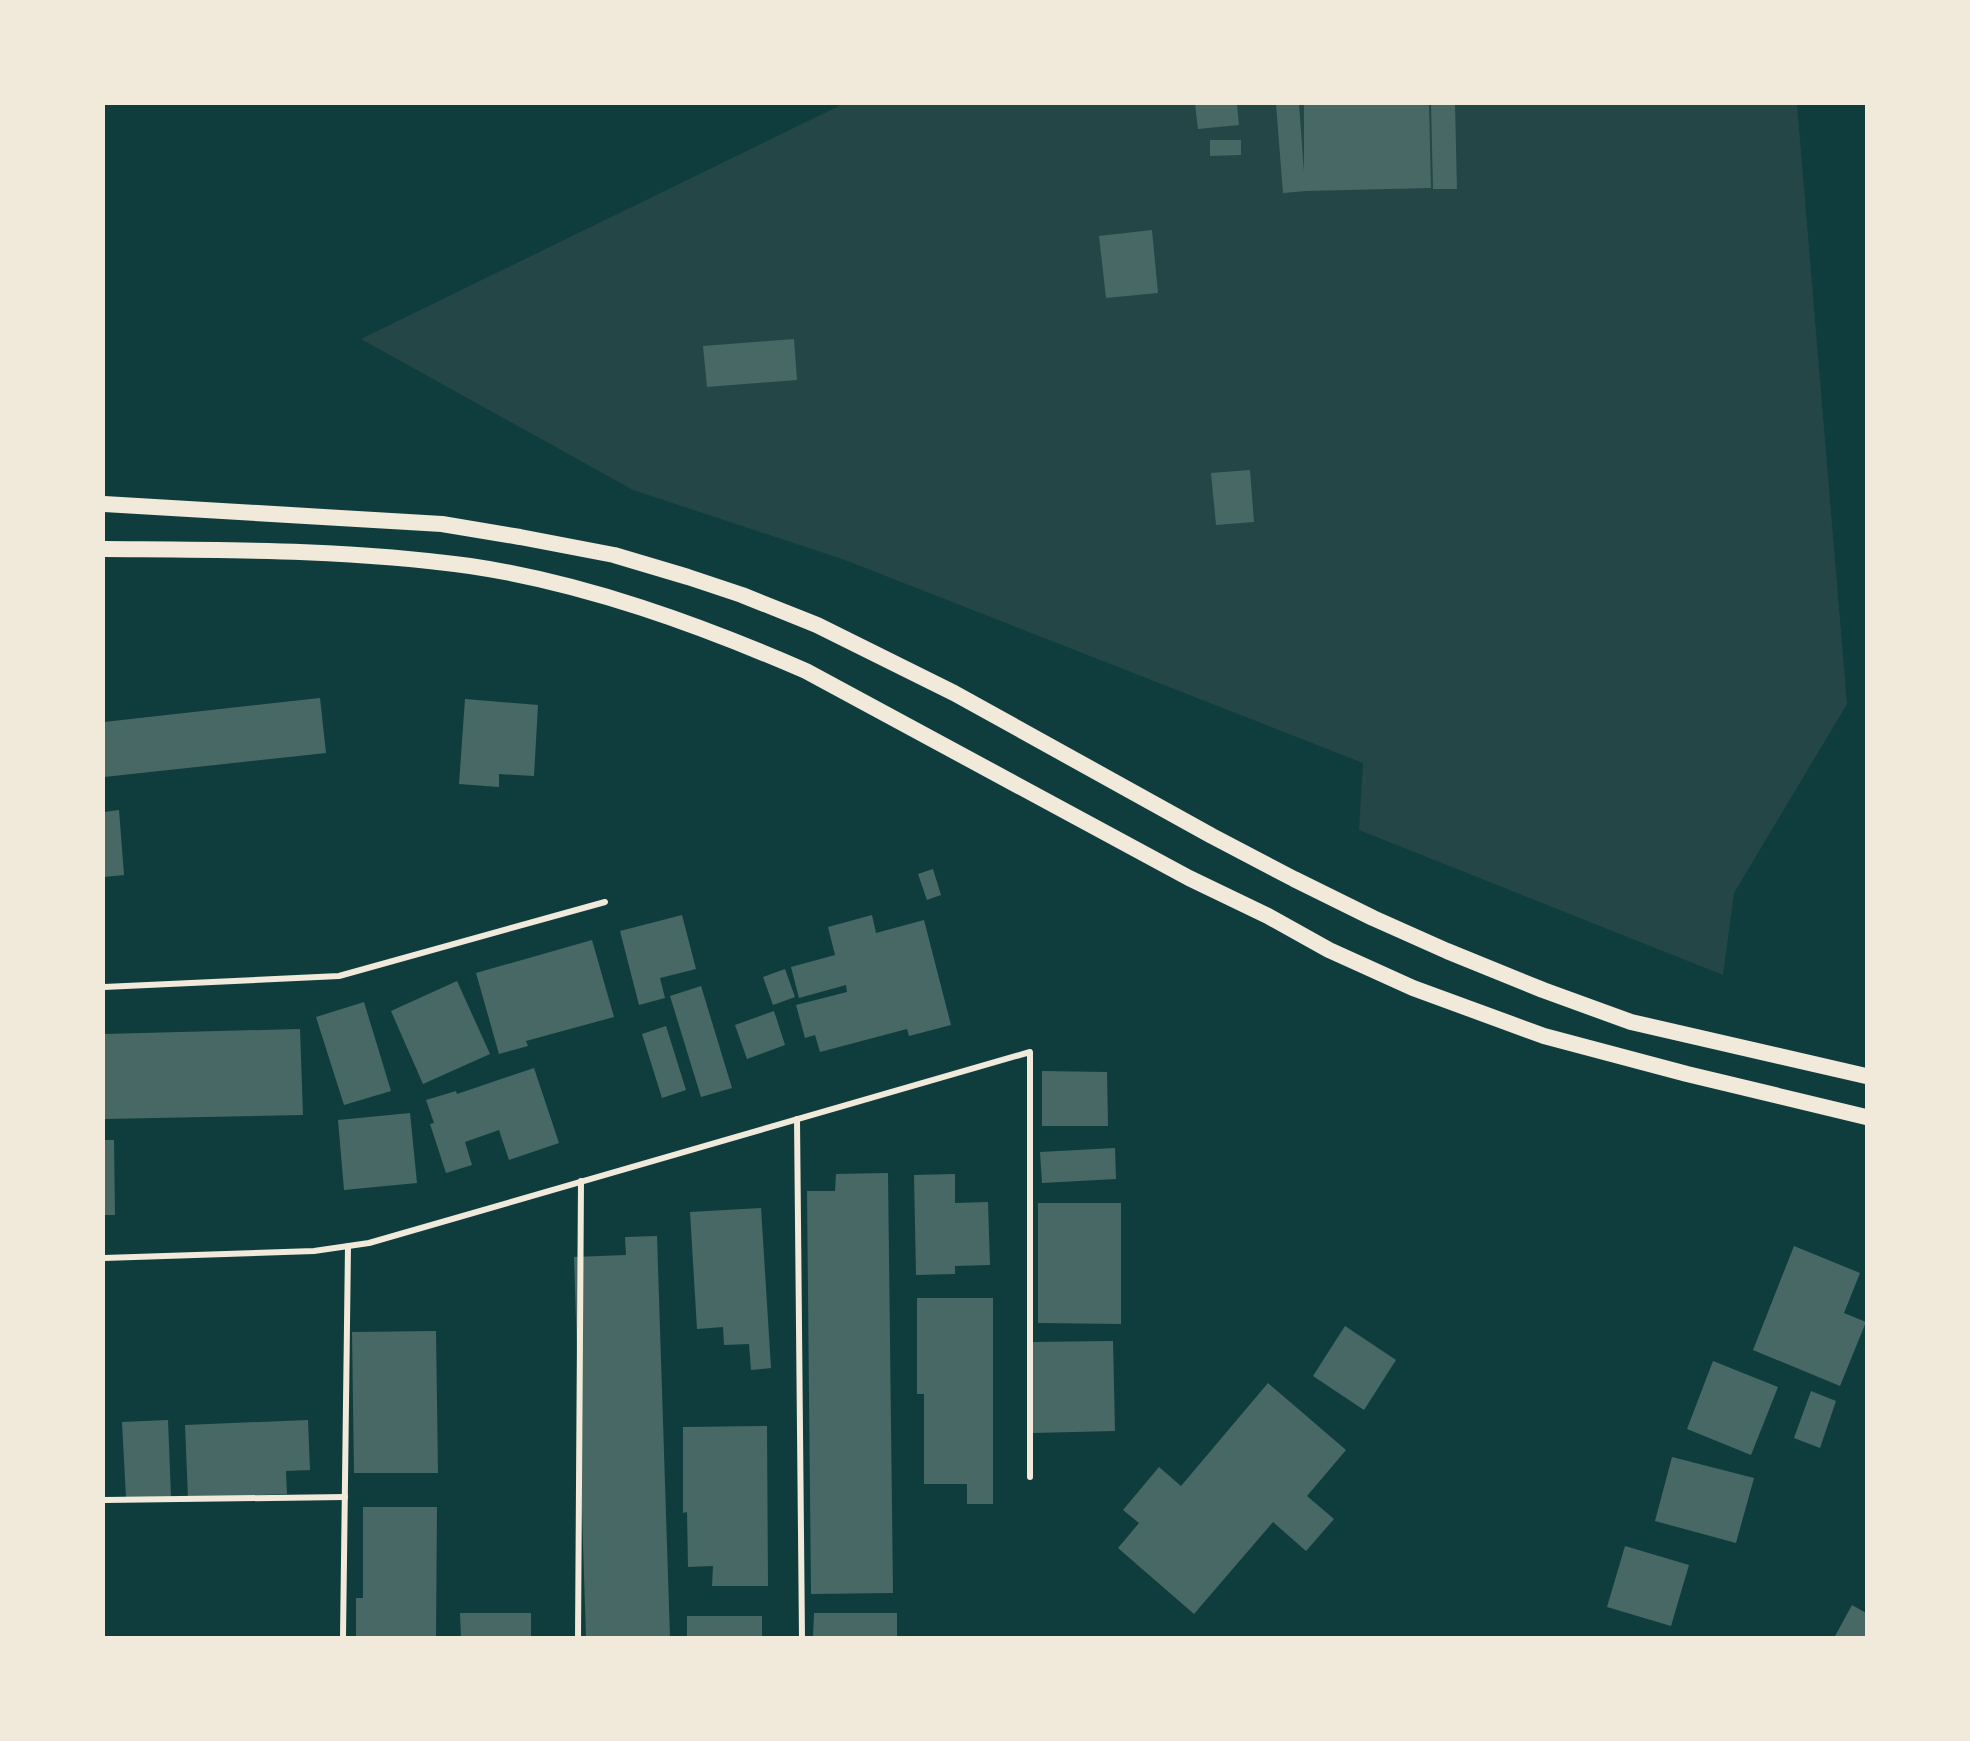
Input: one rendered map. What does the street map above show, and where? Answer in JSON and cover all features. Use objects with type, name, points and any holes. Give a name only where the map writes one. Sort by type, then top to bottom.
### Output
[{"type":"highway","points":[[104,504],[442,524],[614,555],[688,577],[742,595],[817,625],[954,693],[1294,879],[1447,951],[1543,990],[1631,1022],[1866,1076]]},
{"type":"highway","points":[[104,549],[298,551],[428,561],[472,566],[522,576],[652,611],[761,652],[806,672],[1189,878],[1268,916],[1329,950],[1413,988],[1544,1036],[1687,1074],[1866,1117]]},
{"type":"street","points":[[104,987],[339,976],[605,902]]},
{"type":"street","points":[[104,1258],[314,1251],[369,1243],[1030,1052],[1030,1477]]},
{"type":"street","points":[[797,1119],[802,1638]]},
{"type":"street","points":[[578,1638],[581,1181]]},
{"type":"street","points":[[343,1638],[348,1246]]},
{"type":"street","points":[[104,1500],[345,1497]]},
{"type":"shaded area","points":[[843,104],[1797,104],[1847,704],[1734,893],[1723,975],[1359,830],[1363,763],[845,560],[633,490],[361,339]]},
{"type":"building","points":[[1195,104],[1237,104],[1239,125],[1198,129]]},
{"type":"building","points":[[1276,104],[1299,104],[1304,172],[1304,104],[1429,104],[1431,188],[1283,193]]},
{"type":"building","points":[[1431,104],[1455,104],[1457,189],[1433,189]]},
{"type":"building","points":[[1210,140],[1241,140],[1241,155],[1210,156]]},
{"type":"building","points":[[1152,230],[1158,293],[1106,298],[1099,236]]},
{"type":"building","points":[[794,339],[797,380],[707,387],[703,346]]},
{"type":"building","points":[[1250,470],[1254,522],[1216,525],[1211,473]]},
{"type":"building","points":[[320,698],[326,753],[104,777],[104,722]]},
{"type":"building","points":[[465,699],[538,705],[534,776],[499,774],[499,787],[459,784]]},
{"type":"building","points":[[119,810],[124,875],[104,877],[104,812]]},
{"type":"building","points":[[933,869],[941,895],[927,900],[918,874]]},
{"type":"building","points":[[682,915],[696,969],[660,978],[665,998],[639,1005],[620,931]]},
{"type":"building","points":[[872,915],[876,933],[924,920],[951,1025],[909,1036],[907,1029],[820,1052],[815,1035],[805,1038],[796,1005],[847,992],[846,985],[799,998],[791,967],[835,955],[828,927]]},
{"type":"building","points":[[592,940],[614,1017],[526,1041],[528,1046],[499,1054],[476,973]]},
{"type":"building","points":[[785,969],[795,997],[773,1005],[763,977]]},
{"type":"building","points":[[457,981],[490,1054],[423,1084],[391,1011]]},
{"type":"building","points":[[701,986],[732,1088],[701,1097],[670,996]]},
{"type":"building","points":[[364,1002],[391,1091],[344,1105],[316,1017]]},
{"type":"building","points":[[774,1011],[785,1045],[747,1059],[735,1025]]},
{"type":"building","points":[[666,1026],[686,1090],[662,1098],[642,1034]]},
{"type":"building","points":[[300,1029],[303,1115],[104,1119],[104,1034]]},
{"type":"building","points":[[534,1068],[559,1143],[509,1160],[499,1130],[465,1142],[472,1165],[446,1173],[430,1124],[434,1123],[426,1100],[456,1091],[457,1094]]},
{"type":"building","points":[[1042,1071],[1107,1072],[1108,1126],[1042,1126]]},
{"type":"building","points":[[410,1113],[417,1183],[344,1190],[338,1120]]},
{"type":"building","points":[[104,1140],[114,1140],[115,1215],[104,1215]]},
{"type":"building","points":[[1115,1148],[1116,1179],[1042,1183],[1040,1152]]},
{"type":"building","points":[[888,1173],[893,1593],[811,1594],[807,1191],[835,1191],[836,1174]]},
{"type":"building","points":[[955,1174],[955,1203],[988,1202],[990,1265],[955,1266],[955,1274],[916,1275],[914,1175]]},
{"type":"building","points":[[1038,1203],[1121,1203],[1121,1324],[1038,1323]]},
{"type":"building","points":[[761,1208],[771,1368],[751,1370],[749,1344],[724,1345],[723,1327],[697,1329],[690,1212]]},
{"type":"building","points":[[657,1236],[670,1638],[586,1638],[574,1257],[626,1255],[625,1237]]},
{"type":"building","points":[[1794,1246],[1860,1273],[1844,1313],[1866,1322],[1840,1386],[1753,1350]]},
{"type":"building","points":[[917,1298],[993,1298],[993,1504],[967,1504],[967,1484],[924,1484],[924,1394],[917,1394]]},
{"type":"building","points":[[1345,1326],[1396,1360],[1364,1410],[1313,1376]]},
{"type":"building","points":[[436,1331],[438,1473],[354,1473],[352,1332]]},
{"type":"building","points":[[1113,1341],[1115,1431],[1033,1433],[1031,1342]]},
{"type":"building","points":[[1713,1361],[1778,1387],[1751,1455],[1687,1429]]},
{"type":"building","points":[[1268,1383],[1346,1450],[1307,1496],[1334,1519],[1306,1551],[1273,1522],[1194,1614],[1118,1548],[1139,1523],[1123,1510],[1159,1467],[1181,1486]]},
{"type":"building","points":[[1811,1391],[1836,1401],[1820,1448],[1794,1438]]},
{"type":"building","points":[[168,1420],[171,1497],[126,1498],[122,1422]]},
{"type":"building","points":[[308,1420],[310,1470],[286,1471],[287,1494],[188,1498],[185,1425]]},
{"type":"building","points":[[767,1426],[768,1586],[712,1586],[713,1566],[688,1567],[687,1512],[683,1513],[683,1427]]},
{"type":"building","points":[[1672,1457],[1754,1478],[1736,1543],[1655,1521]]},
{"type":"building","points":[[363,1507],[437,1507],[436,1638],[356,1638],[356,1598],[363,1598]]},
{"type":"building","points":[[1625,1546],[1689,1565],[1671,1626],[1607,1607]]},
{"type":"building","points":[[1852,1605],[1866,1613],[1866,1638],[1834,1638]]},
{"type":"building","points":[[460,1613],[531,1613],[531,1638],[461,1638]]},
{"type":"building","points":[[814,1613],[897,1613],[897,1638],[813,1638]]},
{"type":"building","points":[[687,1616],[762,1616],[762,1638],[687,1638]]}]
